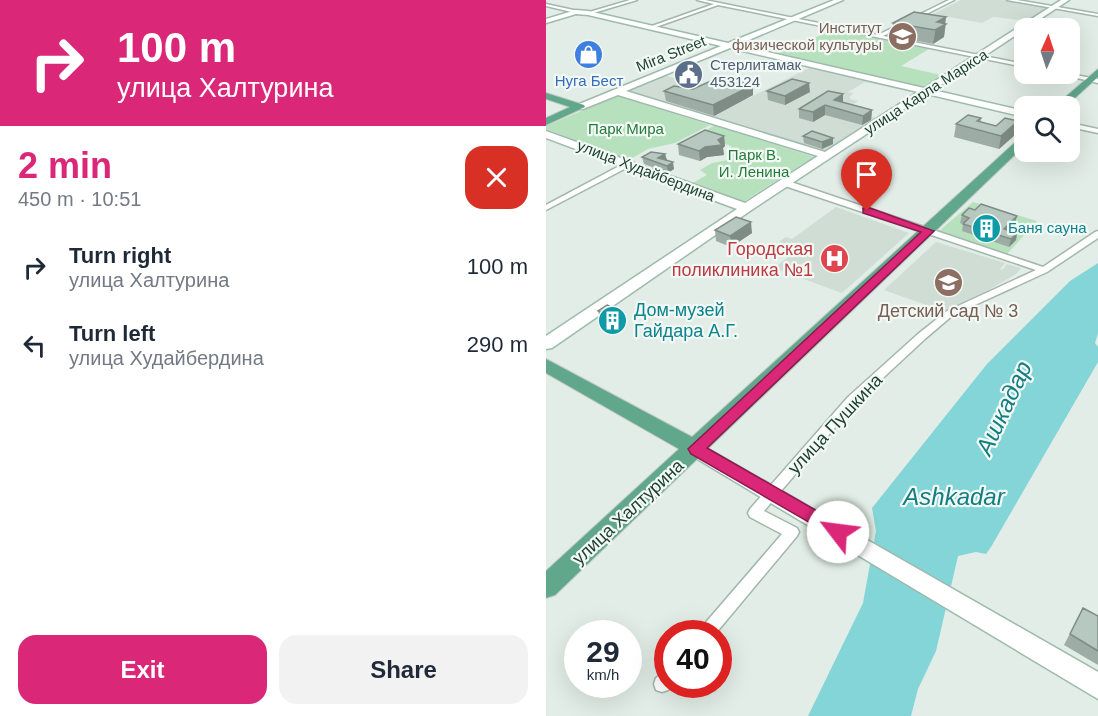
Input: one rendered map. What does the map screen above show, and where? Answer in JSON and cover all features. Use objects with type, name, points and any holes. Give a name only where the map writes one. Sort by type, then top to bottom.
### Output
[{"type":"main road","points":[[1072,96],[1096,77]]},
{"type":"main road","points":[[546,97],[578,108]]},
{"type":"main road","name":"Mira Street","points":[[546,122],[578,108]]},
{"type":"main road","name":"улица Халтурина","points":[[546,587],[1014,149]]},
{"type":"main road","points":[[546,365],[696,449]]},
{"type":"street","points":[[588,13],[635,0]]},
{"type":"street","points":[[699,0],[1014,64]]},
{"type":"street","points":[[651,27],[730,0]]},
{"type":"street","name":"Mira Street","points":[[578,108],[840,0]]},
{"type":"street","points":[[879,36],[952,0]]},
{"type":"street","points":[[1010,0],[1098,15]]},
{"type":"street","name":"улица Карла Маркса","points":[[546,344],[746,208],[1066,0]]},
{"type":"street","points":[[546,4],[733,45],[1014,112]]},
{"type":"street","points":[[546,21],[576,12]]},
{"type":"street","points":[[1080,76],[1096,77]]},
{"type":"street","points":[[618,92],[828,156]]},
{"type":"street","points":[[1080,126],[1098,131]]},
{"type":"street","name":"улица Худайбердина","points":[[546,134],[746,208]]},
{"type":"street","points":[[546,208],[628,165]]},
{"type":"street","points":[[785,183],[1044,270]]},
{"type":"street","name":"улица Пушкина","points":[[717,620],[792,532],[755,513],[852,400],[950,313],[1044,270],[1098,234]]},
{"type":"street","points":[[696,449],[1098,686]]},
{"type":"shaded area","points":[[961,0],[1001,0],[1047,7],[1034,18],[993,17],[982,23],[933,14]]},
{"type":"shaded area","points":[[813,66],[920,91],[824,152],[624,91],[663,75],[747,99]],"holes":[[[865,82],[913,92],[876,118],[845,110],[858,101],[850,99],[854,93],[848,92]]]},
{"type":"shaded area","name":"Городская поликлиника №1","points":[[836,207],[909,233],[842,293],[774,268],[798,249],[779,242],[786,237],[792,239]]},
{"type":"shaded area","name":"Детский сад № 3","points":[[936,242],[1005,263],[1000,269],[1002,270],[1007,264],[1021,268],[1016,274],[985,292],[943,311],[884,290]]},
{"type":"green space","points":[[833,30],[929,49],[901,66],[941,75],[921,88],[776,54]]},
{"type":"green space","name":"Парк Мира","points":[[617,96],[710,125],[675,143],[648,149],[629,160],[546,129],[546,126]]},
{"type":"green space","name":"Парк В. И. Ленина","points":[[715,125],[814,157],[738,205],[687,186],[707,175],[700,170],[712,163],[728,160],[731,154],[731,146],[706,137],[703,132]]},
{"type":"green space","points":[[973,202],[1037,221],[1007,254],[939,231]]},
{"type":"water","name":"Ashkadar","points":[[1098,263],[1098,333],[1095,343],[1098,347],[1098,362],[986,554],[976,552],[958,556],[936,651],[918,689],[911,716],[808,716],[863,603],[876,531],[872,508],[987,364],[1070,281]]},
{"type":"building","points":[[914,12],[946,17],[937,22],[946,24],[935,30],[893,23]]},
{"type":"building","points":[[792,79],[809,83],[785,96],[767,91]]},
{"type":"building","points":[[713,80],[731,85],[738,81],[753,85],[713,105],[664,91],[674,86],[693,89]]},
{"type":"building","points":[[828,91],[843,94],[834,100],[872,110],[863,116],[825,105],[813,112],[799,109]]},
{"type":"building","points":[[968,115],[981,118],[977,121],[996,126],[1005,118],[1014,120],[1014,125],[1001,136],[956,124]]},
{"type":"building","points":[[705,130],[724,136],[718,140],[722,145],[705,147],[699,151],[678,144]]},
{"type":"building","points":[[812,131],[833,138],[822,142],[803,136]]},
{"type":"building","points":[[651,152],[665,154],[658,158],[673,162],[667,166],[642,157]]},
{"type":"building","points":[[981,204],[1017,216],[1004,229],[1017,233],[1011,239],[963,224],[969,218],[962,215],[969,208],[975,210]]},
{"type":"building","points":[[736,217],[751,222],[730,236],[715,230]]},
{"type":"building","points":[[607,305],[624,313],[615,319],[598,311]]},
{"type":"building","points":[[1083,608],[1098,616],[1098,651],[1070,634]]},
{"type":"place","name":"Институт физической культуры","points":[[903,37]]},
{"type":"place","name":"Нуга Бест","points":[[589,54]]},
{"type":"place","name":"Стерлитамак 453124","points":[[689,74]]},
{"type":"place","name":"Баня сауна","points":[[987,228]]},
{"type":"place","name":"Городская поликлиника №1","points":[[834,259]]},
{"type":"place","name":"Детский сад № 3","points":[[948,282]]},
{"type":"place","name":"Дом-музей Гайдара А.Г.","points":[[613,320]]},
{"type":"route","points":[[838,532],[696,449],[928,231],[867,211]]},
{"type":"water label","name":"Ашкадар","points":[[1004,408]]}]
